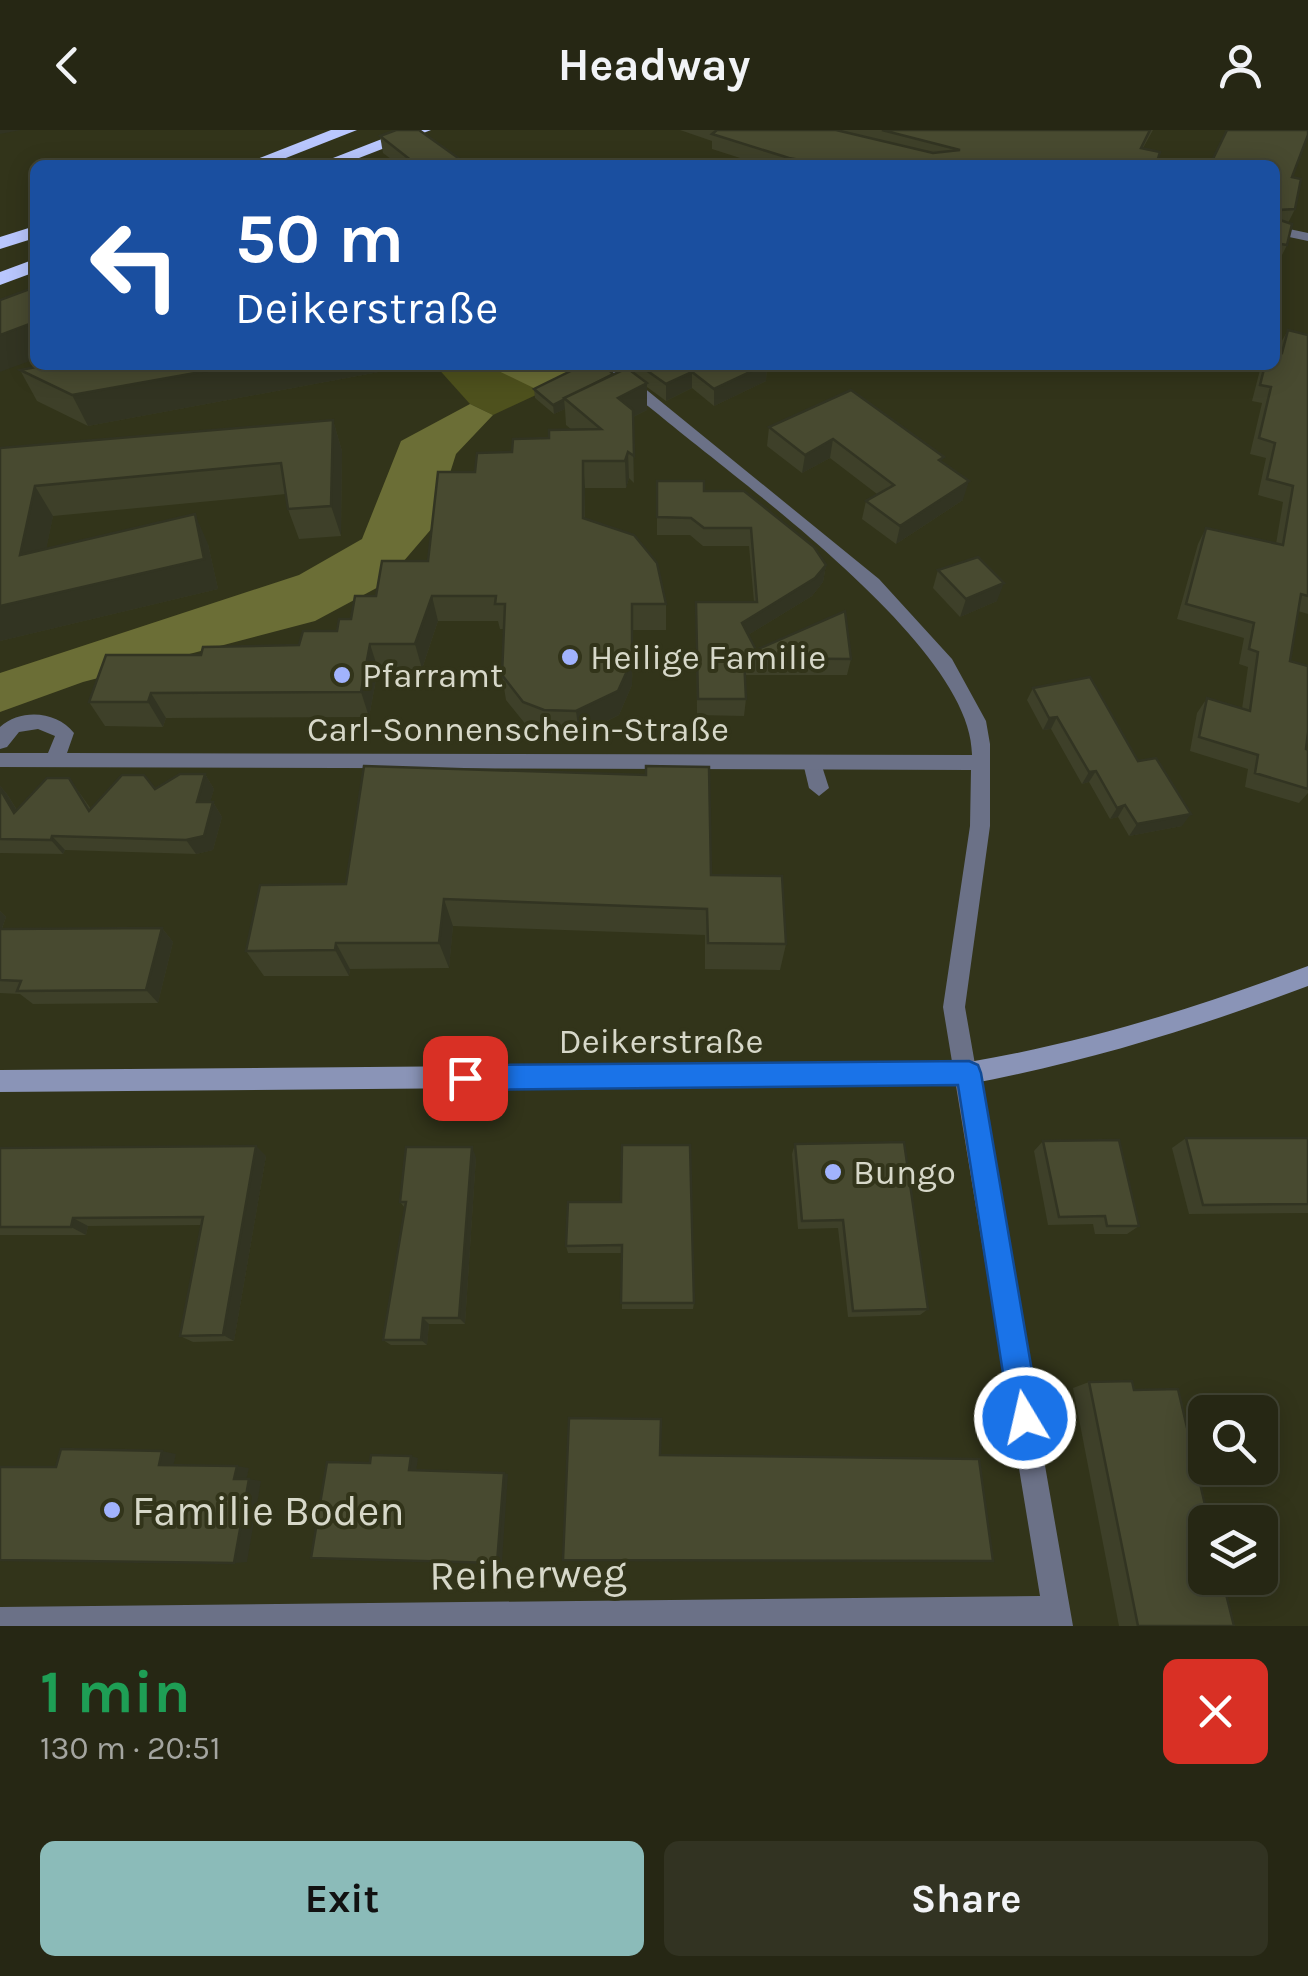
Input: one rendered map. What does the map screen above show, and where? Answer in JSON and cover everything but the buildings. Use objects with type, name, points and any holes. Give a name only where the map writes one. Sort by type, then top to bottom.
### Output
[{"type":"highway","points":[[265,160],[348,130]]},
{"type":"highway","points":[[338,160],[422,130]]},
{"type":"highway","points":[[0,243],[30,234]]},
{"type":"highway","points":[[0,277],[30,267]]},
{"type":"street","points":[[1280,231],[1308,237]]},
{"type":"street","points":[[610,370],[622,388],[873,583],[956,680],[977,721],[980,826],[954,1007],[969,1073]]},
{"type":"street","points":[[0,742],[6,730],[21,721],[50,721],[65,733],[54,760]]},
{"type":"street","name":"Carl-Sonnenschein-Straße","points":[[0,760],[981,763]]},
{"type":"street","points":[[812,763],[819,788]]},
{"type":"street","name":"Deikerstraße","points":[[0,1082],[969,1073],[1031,1063],[1146,1032],[1308,976]]},
{"type":"street","name":"Reiherweg","points":[[0,1621],[1058,1618],[969,1073]]},
{"type":"green space","points":[[439,370],[590,370],[493,415],[470,404]]},
{"type":"green space","points":[[496,370],[582,370],[542,392]]},
{"type":"green space","points":[[470,404],[493,415],[456,454],[433,527],[384,584],[315,621],[83,682],[0,712],[0,673],[299,575],[362,539],[401,441]]},
{"type":"place","name":"Heilige Familie","points":[[570,657]]},
{"type":"place","name":"Pfarramt","points":[[342,675]]},
{"type":"place","name":"Bungo","points":[[833,1172]]},
{"type":"place","name":"Familie Boden","points":[[112,1510]]},
{"type":"route","points":[[465,1078],[969,1073],[1025,1418]]}]
